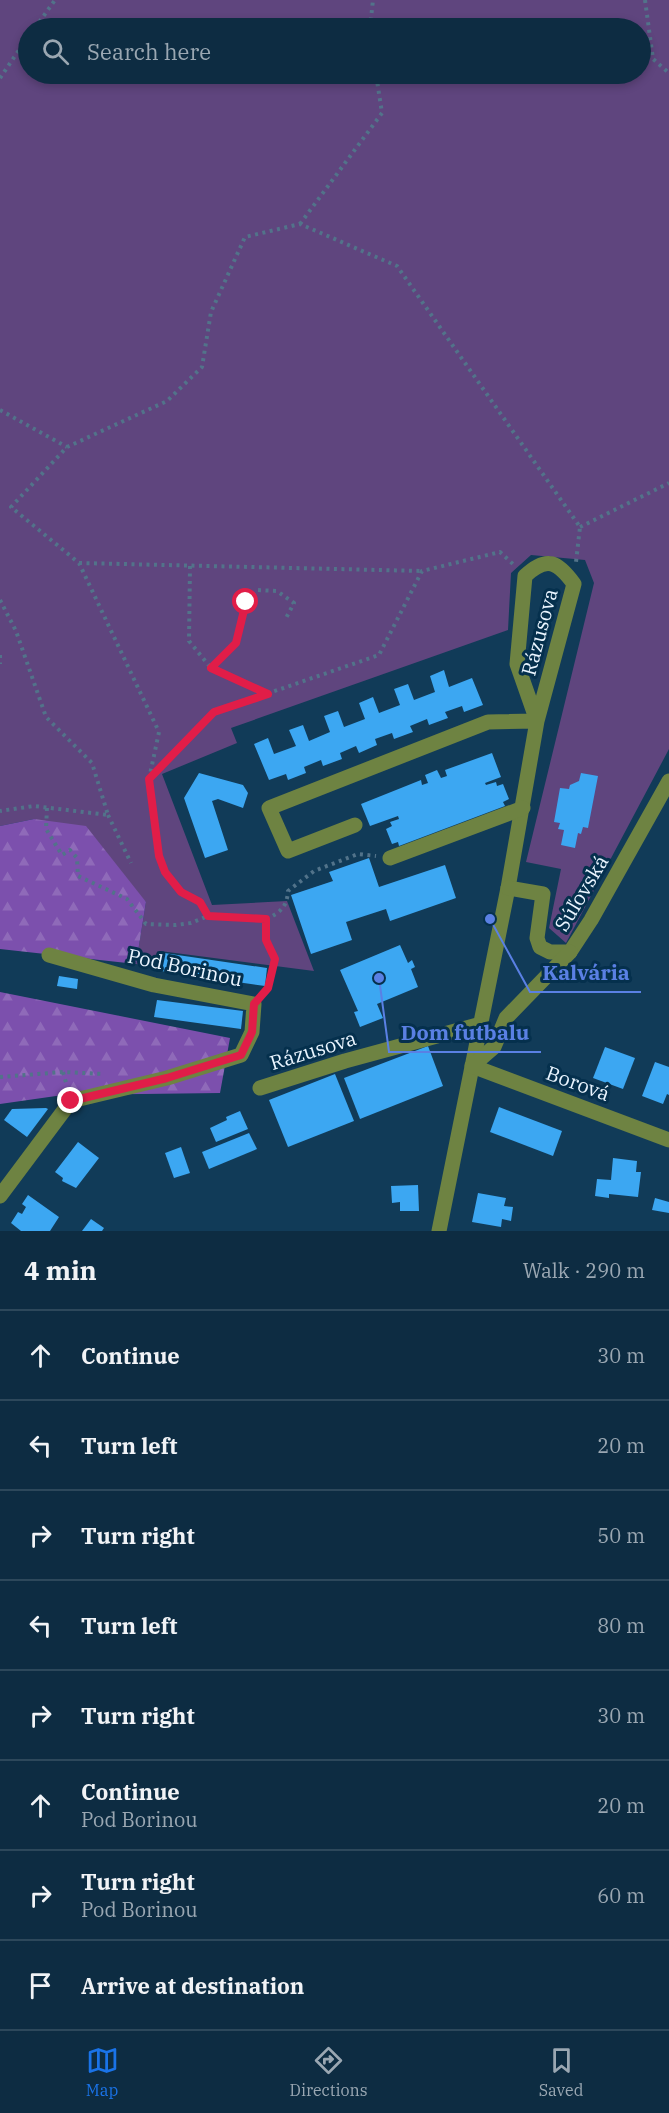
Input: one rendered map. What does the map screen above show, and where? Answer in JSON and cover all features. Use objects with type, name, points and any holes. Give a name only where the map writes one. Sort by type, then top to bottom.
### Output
[{"type":"street","name":"Rázusova","points":[[439,1231],[508,888],[537,721],[574,584],[562,568],[550,563],[536,566],[525,576],[518,664],[537,721]]},
{"type":"street","points":[[356,825],[288,851],[269,808],[489,722],[537,721]]},
{"type":"street","name":"Súľovská","points":[[508,888],[543,894],[537,938],[540,947],[550,952],[570,952],[591,920],[669,781]]},
{"type":"street","points":[[390,858],[523,808]]},
{"type":"street","points":[[472,1066],[494,1047],[506,1018],[570,952]]},
{"type":"street","name":"Pod Borinou","points":[[0,1196],[71,1101],[167,1078],[241,1055],[252,1032],[254,1004],[154,985],[49,955]]},
{"type":"street","name":"Rázusova","points":[[260,1088],[345,1061],[481,1024]]},
{"type":"street","name":"Borová","points":[[472,1066],[669,1140]]},
{"type":"path","points":[[42,18],[55,0]]},
{"type":"path","points":[[371,18],[373,0]]},
{"type":"path","points":[[645,0],[647,18]]},
{"type":"path","points":[[651,44],[653,59],[669,73]]},
{"type":"path","points":[[0,78],[18,52]]},
{"type":"path","points":[[300,224],[382,113],[378,84]]},
{"type":"path","points":[[208,916],[200,902],[181,892],[165,872],[159,856],[149,779],[159,732],[79,563],[11,507],[67,447],[167,401],[202,368],[211,312],[245,237],[300,224],[397,266],[580,527],[574,584]]},
{"type":"path","points":[[0,410],[67,447]]},
{"type":"path","points":[[580,527],[669,483]]},
{"type":"path","points":[[79,563],[422,571],[500,552],[525,576]]},
{"type":"path","points":[[190,566],[189,641],[211,668],[268,694]]},
{"type":"path","points":[[149,779],[214,712],[379,655],[422,571]]},
{"type":"path","points":[[211,668],[236,643],[246,602],[257,590],[277,591],[294,603],[285,620]]},
{"type":"path","points":[[0,600],[16,631],[46,717],[92,763],[108,815],[130,863]]},
{"type":"path","points":[[0,655],[0,664]]},
{"type":"path","points":[[0,811],[34,806],[108,815]]},
{"type":"path","points":[[46,807],[46,829],[62,855],[70,850],[77,858],[78,876],[127,898],[146,924],[176,925],[190,923],[208,916],[266,919],[280,913],[287,901],[288,891],[314,871],[358,854],[390,858]]},
{"type":"path","points":[[254,1004],[268,988],[275,959],[266,940],[266,919]]},
{"type":"path","points":[[0,1077],[63,1072],[110,1075]]},
{"type":"shaded area","points":[[0,0],[669,0],[669,749],[566,943],[549,928],[561,869],[526,862],[594,583],[585,560],[531,555],[511,573],[508,630],[231,728],[237,743],[162,774],[212,905],[287,901],[314,971],[160,951],[156,968],[136,964],[146,902],[34,819],[0,826]]},
{"type":"green space","points":[[34,819],[86,826],[146,902],[136,964],[0,949],[0,826]]},
{"type":"green space","points":[[0,992],[230,1038],[220,1093],[63,1095],[0,1104]]},
{"type":"building","points":[[444,670],[449,687],[472,678],[483,705],[464,712],[462,706],[445,712],[448,718],[429,725],[427,719],[410,726],[413,732],[394,739],[392,733],[375,739],[377,745],[359,753],[356,746],[340,753],[342,759],[323,766],[321,760],[304,767],[306,773],[288,780],[286,774],[269,780],[254,744],[268,738],[274,754],[296,746],[289,730],[303,725],[309,741],[330,732],[324,716],[338,711],[344,727],[365,719],[359,703],[373,697],[379,713],[400,705],[394,689],[408,684],[414,700],[435,692],[430,676]]},
{"type":"building","points":[[492,753],[501,777],[485,783],[486,785],[496,782],[497,786],[503,784],[509,799],[503,802],[505,806],[399,846],[398,842],[392,844],[386,829],[392,826],[390,822],[399,819],[398,816],[370,826],[361,804],[421,780],[422,785],[428,783],[425,775],[437,770],[441,778],[447,776],[445,770]]},
{"type":"building","points":[[199,773],[243,785],[248,793],[243,808],[218,799],[212,801],[228,850],[205,858],[184,798]]},
{"type":"building","points":[[581,773],[598,776],[588,828],[583,827],[581,834],[578,833],[575,848],[561,845],[564,830],[558,829],[560,823],[554,822],[560,788],[569,789],[570,785],[579,781]]},
{"type":"building","points":[[369,858],[379,887],[445,865],[456,898],[390,921],[386,909],[346,922],[352,940],[311,954],[291,895],[333,881],[329,872]]},
{"type":"building","points":[[400,945],[408,963],[412,960],[415,967],[411,969],[418,987],[377,1004],[383,1018],[360,1027],[354,1012],[358,1011],[340,970]]},
{"type":"building","points":[[164,953],[267,968],[265,986],[161,971]]},
{"type":"building","points":[[59,976],[78,979],[77,989],[57,986]]},
{"type":"building","points":[[157,1000],[243,1011],[241,1029],[154,1017]]},
{"type":"building","points":[[428,1046],[443,1086],[360,1119],[344,1078]]},
{"type":"building","points":[[605,1047],[635,1058],[623,1089],[593,1078]]},
{"type":"building","points":[[655,1062],[669,1067],[669,1095],[667,1094],[663,1104],[642,1096]]},
{"type":"building","points":[[335,1074],[354,1121],[288,1147],[269,1100]]},
{"type":"building","points":[[499,1107],[562,1131],[553,1156],[490,1132]]},
{"type":"building","points":[[12,1109],[48,1109],[27,1137],[4,1120]]},
{"type":"building","points":[[240,1111],[248,1129],[216,1142],[210,1128]]},
{"type":"building","points":[[249,1133],[257,1149],[209,1169],[202,1152]]},
{"type":"building","points":[[78,1142],[99,1158],[76,1188],[62,1181],[63,1178],[55,1172]]},
{"type":"building","points":[[181,1147],[190,1173],[174,1178],[165,1153]]},
{"type":"building","points":[[613,1158],[637,1161],[636,1172],[641,1172],[638,1197],[609,1194],[609,1198],[595,1196],[597,1179],[611,1180]]},
{"type":"building","points":[[418,1185],[419,1211],[400,1211],[400,1202],[392,1203],[391,1186]]},
{"type":"building","points":[[478,1193],[506,1198],[504,1206],[513,1207],[511,1221],[502,1219],[501,1227],[472,1222]]},
{"type":"building","points":[[28,1195],[59,1217],[50,1231],[21,1231],[11,1223],[18,1212],[22,1214],[26,1207],[22,1204]]},
{"type":"building","points":[[655,1198],[669,1202],[669,1213],[652,1210]]},
{"type":"building","points":[[91,1219],[104,1228],[102,1231],[82,1231]]},
{"type":"place","name":"Kalvária","points":[[490,919]]},
{"type":"place","name":"Dom futbalu","points":[[379,978]]},
{"type":"route","points":[[71,1101],[167,1078],[241,1055],[252,1032],[254,1004],[268,988],[275,959],[266,940],[266,919],[208,916],[200,902],[181,892],[165,872],[159,856],[149,779],[214,712],[268,694],[211,668],[236,643],[246,602]]}]
